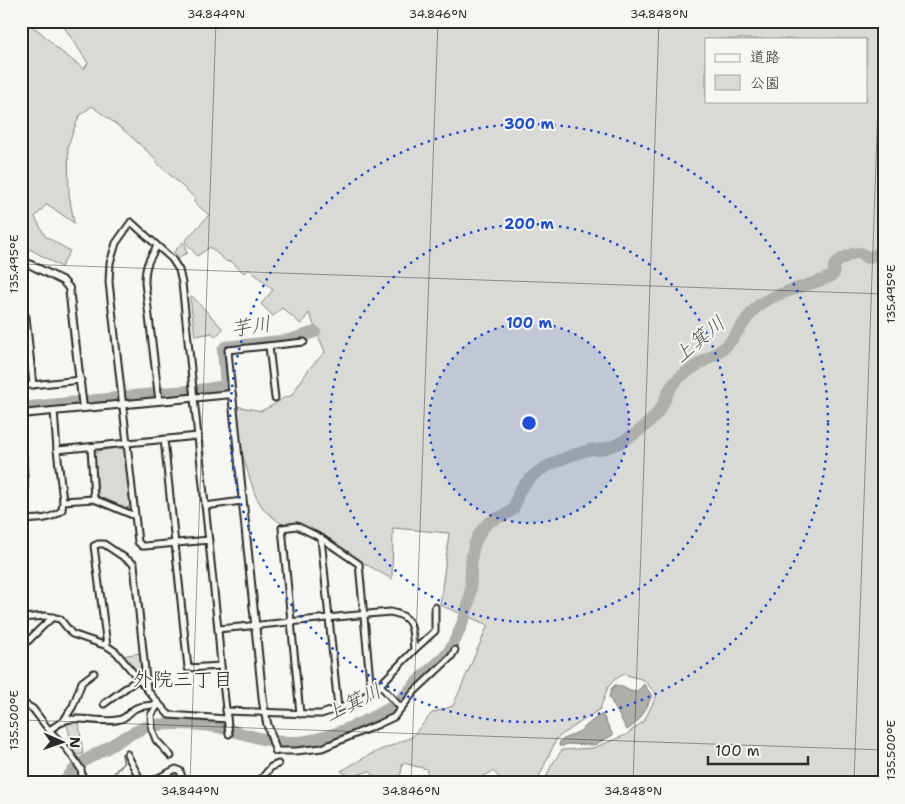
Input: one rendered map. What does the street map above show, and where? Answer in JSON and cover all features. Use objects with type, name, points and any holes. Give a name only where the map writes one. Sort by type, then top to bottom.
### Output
[{"type":"street","points":[[209,540],[142,546],[138,542],[109,282],[110,262],[116,243],[131,222],[172,259],[179,270],[182,283],[206,506],[228,731]]},
{"type":"street","points":[[157,246],[148,261],[145,271],[145,284],[158,401]]},
{"type":"street","points":[[21,260],[63,281],[70,288],[83,403]]},
{"type":"street","points":[[21,317],[26,317],[33,385]]},
{"type":"street","points":[[304,342],[228,350],[265,712],[274,744],[296,751],[322,748],[394,717],[400,707],[455,650]]},
{"type":"street","points":[[269,346],[274,398]]},
{"type":"street","points":[[21,386],[80,380]]},
{"type":"street","points":[[21,414],[54,411],[83,403],[124,404],[232,394]]},
{"type":"street","points":[[21,519],[40,520],[62,510],[63,501],[56,450],[54,411]]},
{"type":"street","points":[[56,450],[198,436]]},
{"type":"street","points":[[164,439],[188,668],[221,666]]},
{"type":"street","points":[[91,447],[94,499]]},
{"type":"street","points":[[21,456],[25,500],[21,500]]},
{"type":"street","points":[[63,501],[94,499],[135,516]]},
{"type":"street","points":[[206,506],[242,501]]},
{"type":"street","points":[[300,714],[282,528],[297,526],[321,538],[359,564],[371,691]]},
{"type":"street","points":[[321,538],[338,708]]},
{"type":"street","points":[[107,646],[94,546],[98,544],[104,544],[134,564],[147,689]]},
{"type":"street","points":[[226,711],[321,714],[355,703],[380,685],[435,631],[435,607]]},
{"type":"street","points":[[218,629],[390,612],[398,613],[411,624],[414,650]]},
{"type":"street","points":[[28,641],[53,617]]},
{"type":"street","points":[[21,620],[53,617],[60,619],[72,634],[107,646],[116,652],[170,715],[227,719]]},
{"type":"street","points":[[62,722],[73,706],[82,682],[94,673]]},
{"type":"street","points":[[104,704],[138,679]]},
{"type":"street","points":[[380,685],[400,707]]},
{"type":"street","points":[[21,702],[33,709],[67,749],[81,769],[83,783]]},
{"type":"street","points":[[49,730],[62,722],[72,719],[120,720],[140,706],[159,704]]},
{"type":"street","points":[[159,704],[151,715],[152,726],[156,740],[171,756]]},
{"type":"street","points":[[127,754],[142,783]]},
{"type":"street","points":[[258,783],[271,767],[278,764]]},
{"type":"street","points":[[148,783],[176,769],[180,771],[184,783]]},
{"type":"green space","points":[[60,21],[884,21],[884,778],[878,783],[719,783],[704,780],[703,783],[544,783],[551,766],[562,750],[593,748],[626,735],[644,721],[657,695],[644,680],[624,674],[614,680],[608,687],[600,709],[557,738],[536,783],[507,783],[493,771],[475,781],[475,783],[427,783],[427,769],[403,763],[399,783],[382,783],[369,771],[351,777],[341,771],[371,754],[412,737],[432,713],[453,706],[488,625],[440,605],[449,533],[393,528],[392,579],[311,533],[283,525],[264,510],[255,495],[240,447],[236,406],[261,411],[285,397],[291,396],[309,369],[325,352],[309,313],[301,324],[282,308],[273,316],[261,304],[273,290],[249,269],[244,273],[231,261],[227,262],[210,247],[197,256],[185,241],[209,215],[194,202],[195,198],[157,163],[157,160],[126,132],[92,106],[79,116],[68,145],[69,194],[74,223],[47,204],[35,217],[45,236],[70,251],[61,267],[30,249],[25,257],[21,255],[21,22],[37,30],[84,69],[88,63]]},
{"type":"green space","points":[[183,242],[188,253],[182,255],[179,259],[174,252]]},
{"type":"green space","points":[[190,297],[193,297],[223,329],[215,337],[212,333],[195,336]]},
{"type":"green space","points":[[119,447],[125,450],[130,504],[127,510],[99,498],[94,457],[98,451]]},
{"type":"green space","points":[[140,653],[142,675],[139,677],[122,656]]},
{"type":"green space","points":[[79,722],[83,754],[76,755],[71,752],[73,750],[67,724]]},
{"type":"shaded area","points":[[644,684],[652,696],[645,711],[632,727],[627,730],[609,697],[611,689],[615,685],[633,692],[640,689]]},
{"type":"shaded area","points":[[602,714],[613,735],[594,745],[566,744],[559,746],[560,741],[580,731]]},
{"type":"waterway","name":"上箕川","points":[[865,257],[867,258],[884,251]]},
{"type":"waterway","name":"上箕川","points":[[834,266],[847,256],[856,253],[863,254]]},
{"type":"waterway","name":"上箕川","points":[[597,450],[615,445],[643,428],[657,414],[675,382],[686,372],[725,347],[759,305],[783,293],[830,277],[834,274],[834,270]]},
{"type":"waterway","name":"芋川","points":[[200,390],[226,386],[223,350],[225,347],[289,340],[315,332]]},
{"type":"waterway","name":"芋川","points":[[161,393],[190,391]]},
{"type":"waterway","name":"芋川","points":[[125,397],[153,394]]},
{"type":"waterway","name":"芋川","points":[[21,408],[117,398]]},
{"type":"waterway","name":"上箕川","points":[[64,783],[73,771],[89,758],[132,733],[155,725],[175,724],[218,727],[259,738],[293,742],[317,739],[342,731],[393,706],[446,655],[454,643],[469,602],[473,551],[482,529],[491,521],[513,509],[521,488],[537,472],[565,458],[593,449]]},
{"type":"waterway","points":[[104,783],[113,779],[115,772],[123,764],[122,754]]},
{"type":"district","name":"外院三丁目","points":[[183,679]]}]
